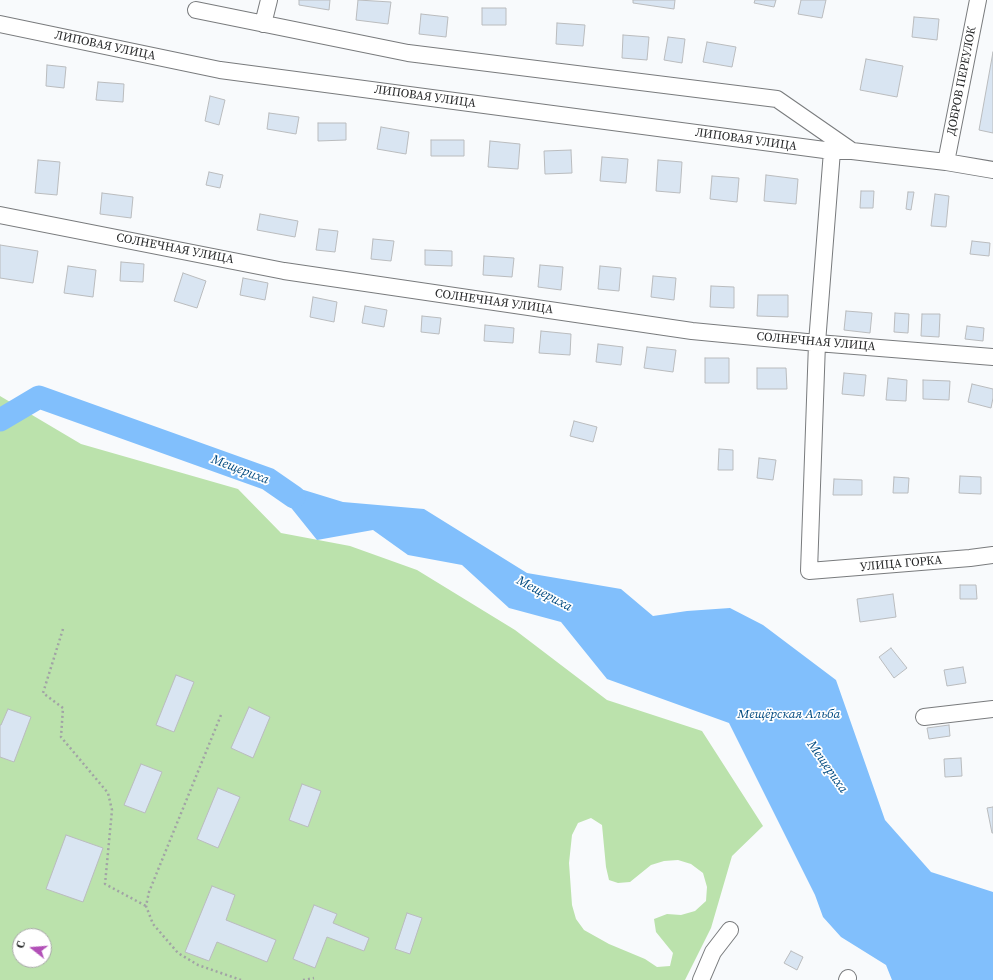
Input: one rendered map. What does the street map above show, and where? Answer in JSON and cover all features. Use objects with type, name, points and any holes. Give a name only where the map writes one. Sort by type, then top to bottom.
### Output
[{"type":"street","points":[[263,24],[269,0]]},
{"type":"street","name":"ДОБРОВ ПЕРЕУЛОК","points":[[946,162],[978,0]]},
{"type":"street","points":[[196,10],[408,53],[777,100],[852,151]]},
{"type":"street","name":"ЛИПОВАЯ УЛИЦА","points":[[0,24],[220,70],[832,151],[852,151],[946,162],[993,170]]},
{"type":"street","points":[[817,343],[832,151]]},
{"type":"street","name":"СОЛНЕЧНАЯ УЛИЦА","points":[[0,215],[284,271],[692,331],[993,357]]},
{"type":"street","name":"УЛИЦА ГОРКА","points":[[817,343],[809,571],[993,555]]},
{"type":"street","points":[[924,717],[993,709]]},
{"type":"street","points":[[701,980],[713,952],[730,930]]},
{"type":"path","points":[[63,629],[43,693],[63,708],[61,737],[108,793],[112,810],[105,884],[146,906]]},
{"type":"path","points":[[221,715],[149,892],[146,906],[153,924],[178,953],[198,965],[241,980]]},
{"type":"path","points":[[303,980],[314,978]]},
{"type":"green space","points":[[0,396],[81,444],[238,489],[281,533],[350,546],[417,570],[515,630],[607,700],[702,731],[763,826],[732,856],[711,928],[685,980],[0,980]],"holes":[[[591,818],[602,825],[606,867],[609,880],[618,883],[630,882],[651,865],[664,861],[678,860],[691,864],[703,873],[707,887],[706,901],[695,911],[681,915],[667,914],[654,919],[656,932],[673,953],[670,966],[657,967],[645,959],[609,944],[584,930],[576,919],[572,905],[569,863],[572,835],[578,823]]]},
{"type":"water","name":"Мещёрская Альба","points":[[268,479],[343,502],[424,509],[527,573],[621,589],[653,616],[687,611],[730,608],[763,625],[836,680],[885,820],[931,872],[993,892],[993,980],[892,980],[886,965],[841,937],[823,917],[815,895],[729,723],[607,679],[561,622],[509,608],[462,565],[408,555],[373,530],[317,540]]},
{"type":"building","points":[[299,0],[330,0],[329,10],[299,5]]},
{"type":"building","points":[[358,0],[391,2],[388,24],[356,20]]},
{"type":"building","points":[[633,0],[675,0],[674,9],[633,3]]},
{"type":"building","points":[[755,0],[776,0],[774,7],[754,3]]},
{"type":"building","points":[[801,0],[826,0],[822,18],[798,14]]},
{"type":"building","points":[[482,8],[506,8],[506,25],[482,25]]},
{"type":"building","points":[[421,14],[448,17],[446,37],[419,34]]},
{"type":"building","points":[[914,17],[939,19],[937,40],[912,37]]},
{"type":"building","points":[[557,23],[585,25],[583,46],[556,44]]},
{"type":"building","points":[[623,35],[649,37],[647,60],[622,58]]},
{"type":"building","points":[[668,37],[685,39],[682,63],[664,60]]},
{"type":"building","points":[[707,42],[736,47],[732,67],[703,62]]},
{"type":"building","points":[[993,52],[993,133],[979,130]]},
{"type":"building","points":[[866,59],[903,66],[897,97],[860,90]]},
{"type":"building","points":[[47,65],[66,67],[64,88],[46,86]]},
{"type":"building","points":[[98,82],[124,84],[123,102],[96,100]]},
{"type":"building","points":[[210,96],[225,100],[219,125],[205,121]]},
{"type":"building","points":[[269,113],[299,117],[296,134],[267,129]]},
{"type":"building","points":[[318,123],[346,123],[346,140],[318,141]]},
{"type":"building","points":[[381,127],[409,132],[406,154],[377,149]]},
{"type":"building","points":[[431,140],[464,140],[464,156],[431,156]]},
{"type":"building","points":[[490,141],[520,144],[518,169],[488,167]]},
{"type":"building","points":[[571,150],[572,173],[545,174],[544,151]]},
{"type":"building","points":[[602,157],[628,159],[626,183],[600,181]]},
{"type":"building","points":[[38,160],[60,162],[57,195],[35,193]]},
{"type":"building","points":[[658,160],[682,162],[680,193],[656,191]]},
{"type":"building","points":[[209,172],[223,175],[220,188],[206,185]]},
{"type":"building","points":[[766,175],[798,179],[796,204],[764,201]]},
{"type":"building","points":[[712,176],[739,178],[737,202],[710,199]]},
{"type":"building","points":[[861,191],[874,191],[873,208],[860,208]]},
{"type":"building","points":[[908,192],[914,192],[911,210],[906,209]]},
{"type":"building","points":[[102,193],[133,197],[131,218],[100,214]]},
{"type":"building","points":[[935,194],[949,196],[946,227],[931,226]]},
{"type":"building","points":[[260,214],[298,221],[295,237],[257,230]]},
{"type":"building","points":[[319,229],[338,231],[335,252],[316,250]]},
{"type":"building","points":[[373,239],[394,241],[391,261],[371,259]]},
{"type":"building","points":[[972,241],[990,243],[989,256],[970,254]]},
{"type":"building","points":[[0,245],[38,251],[33,283],[0,278]]},
{"type":"building","points":[[425,250],[452,251],[452,266],[425,265]]},
{"type":"building","points":[[484,256],[514,258],[512,277],[483,275]]},
{"type":"building","points":[[121,262],[144,264],[143,282],[120,281]]},
{"type":"building","points":[[540,265],[563,267],[561,290],[538,287]]},
{"type":"building","points":[[68,266],[96,270],[93,297],[64,293]]},
{"type":"building","points":[[600,266],[621,268],[619,291],[598,289]]},
{"type":"building","points":[[183,273],[206,281],[197,308],[174,301]]},
{"type":"building","points":[[653,276],[676,278],[674,300],[651,297]]},
{"type":"building","points":[[243,278],[268,283],[265,300],[240,295]]},
{"type":"building","points":[[711,286],[734,287],[734,308],[710,307]]},
{"type":"building","points":[[758,295],[788,295],[788,317],[757,316]]},
{"type":"building","points":[[313,297],[337,302],[334,322],[310,317]]},
{"type":"building","points":[[365,306],[387,310],[384,327],[362,323]]},
{"type":"building","points":[[846,311],[872,313],[870,333],[844,330]]},
{"type":"building","points":[[895,313],[909,314],[908,333],[894,332]]},
{"type":"building","points":[[922,314],[940,314],[939,337],[921,336]]},
{"type":"building","points":[[422,316],[441,318],[439,334],[421,332]]},
{"type":"building","points":[[485,325],[514,328],[513,343],[484,341]]},
{"type":"building","points":[[967,326],[984,328],[983,341],[965,339]]},
{"type":"building","points":[[541,331],[571,334],[570,355],[539,353]]},
{"type":"building","points":[[598,344],[623,347],[621,365],[596,362]]},
{"type":"building","points":[[647,347],[676,350],[673,372],[644,368]]},
{"type":"building","points":[[705,358],[729,358],[729,383],[705,383]]},
{"type":"building","points":[[757,368],[786,368],[787,389],[757,389]]},
{"type":"building","points":[[844,373],[866,375],[864,396],[842,394]]},
{"type":"building","points":[[888,378],[907,380],[906,401],[886,400]]},
{"type":"building","points":[[923,380],[950,381],[949,400],[923,399]]},
{"type":"building","points":[[972,384],[993,389],[991,408],[968,402]]},
{"type":"building","points":[[574,421],[597,427],[593,442],[570,436]]},
{"type":"building","points":[[719,449],[733,450],[733,470],[718,470]]},
{"type":"building","points":[[759,458],[776,460],[773,480],[757,478]]},
{"type":"building","points":[[960,476],[981,477],[981,494],[959,493]]},
{"type":"building","points":[[894,477],[909,478],[908,493],[893,493]]},
{"type":"building","points":[[834,479],[862,480],[862,495],[833,495]]},
{"type":"building","points":[[960,585],[976,585],[977,599],[960,599]]},
{"type":"building","points":[[893,594],[896,617],[860,622],[857,599]]},
{"type":"building","points":[[891,648],[907,668],[894,678],[879,657]]},
{"type":"building","points":[[963,667],[966,683],[947,686],[944,670]]},
{"type":"building","points":[[176,675],[194,682],[174,732],[156,725]]},
{"type":"building","points":[[249,707],[270,717],[253,758],[231,748]]},
{"type":"building","points":[[8,709],[31,717],[14,762],[0,757],[0,725]]},
{"type":"building","points":[[949,725],[950,736],[929,739],[927,728]]},
{"type":"building","points":[[961,758],[962,776],[945,777],[944,759]]},
{"type":"building","points":[[141,764],[162,772],[145,813],[124,805]]},
{"type":"building","points":[[302,784],[321,791],[308,827],[289,820]]},
{"type":"building","points":[[218,788],[240,797],[218,848],[197,839]]},
{"type":"building","points":[[993,807],[993,833],[992,833],[987,808]]},
{"type":"building","points":[[66,835],[103,848],[83,902],[46,889]]},
{"type":"building","points":[[212,886],[235,895],[226,920],[276,940],[267,962],[217,942],[209,961],[185,952]]},
{"type":"building","points":[[314,905],[337,914],[333,923],[369,938],[364,951],[327,937],[315,968],[293,959]]},
{"type":"building","points":[[407,913],[422,918],[410,954],[395,949]]},
{"type":"building","points":[[791,951],[803,957],[797,970],[784,963]]},
{"type":"waterway","name":"Мещериха","points":[[0,420],[39,397],[268,479],[294,497]]}]
